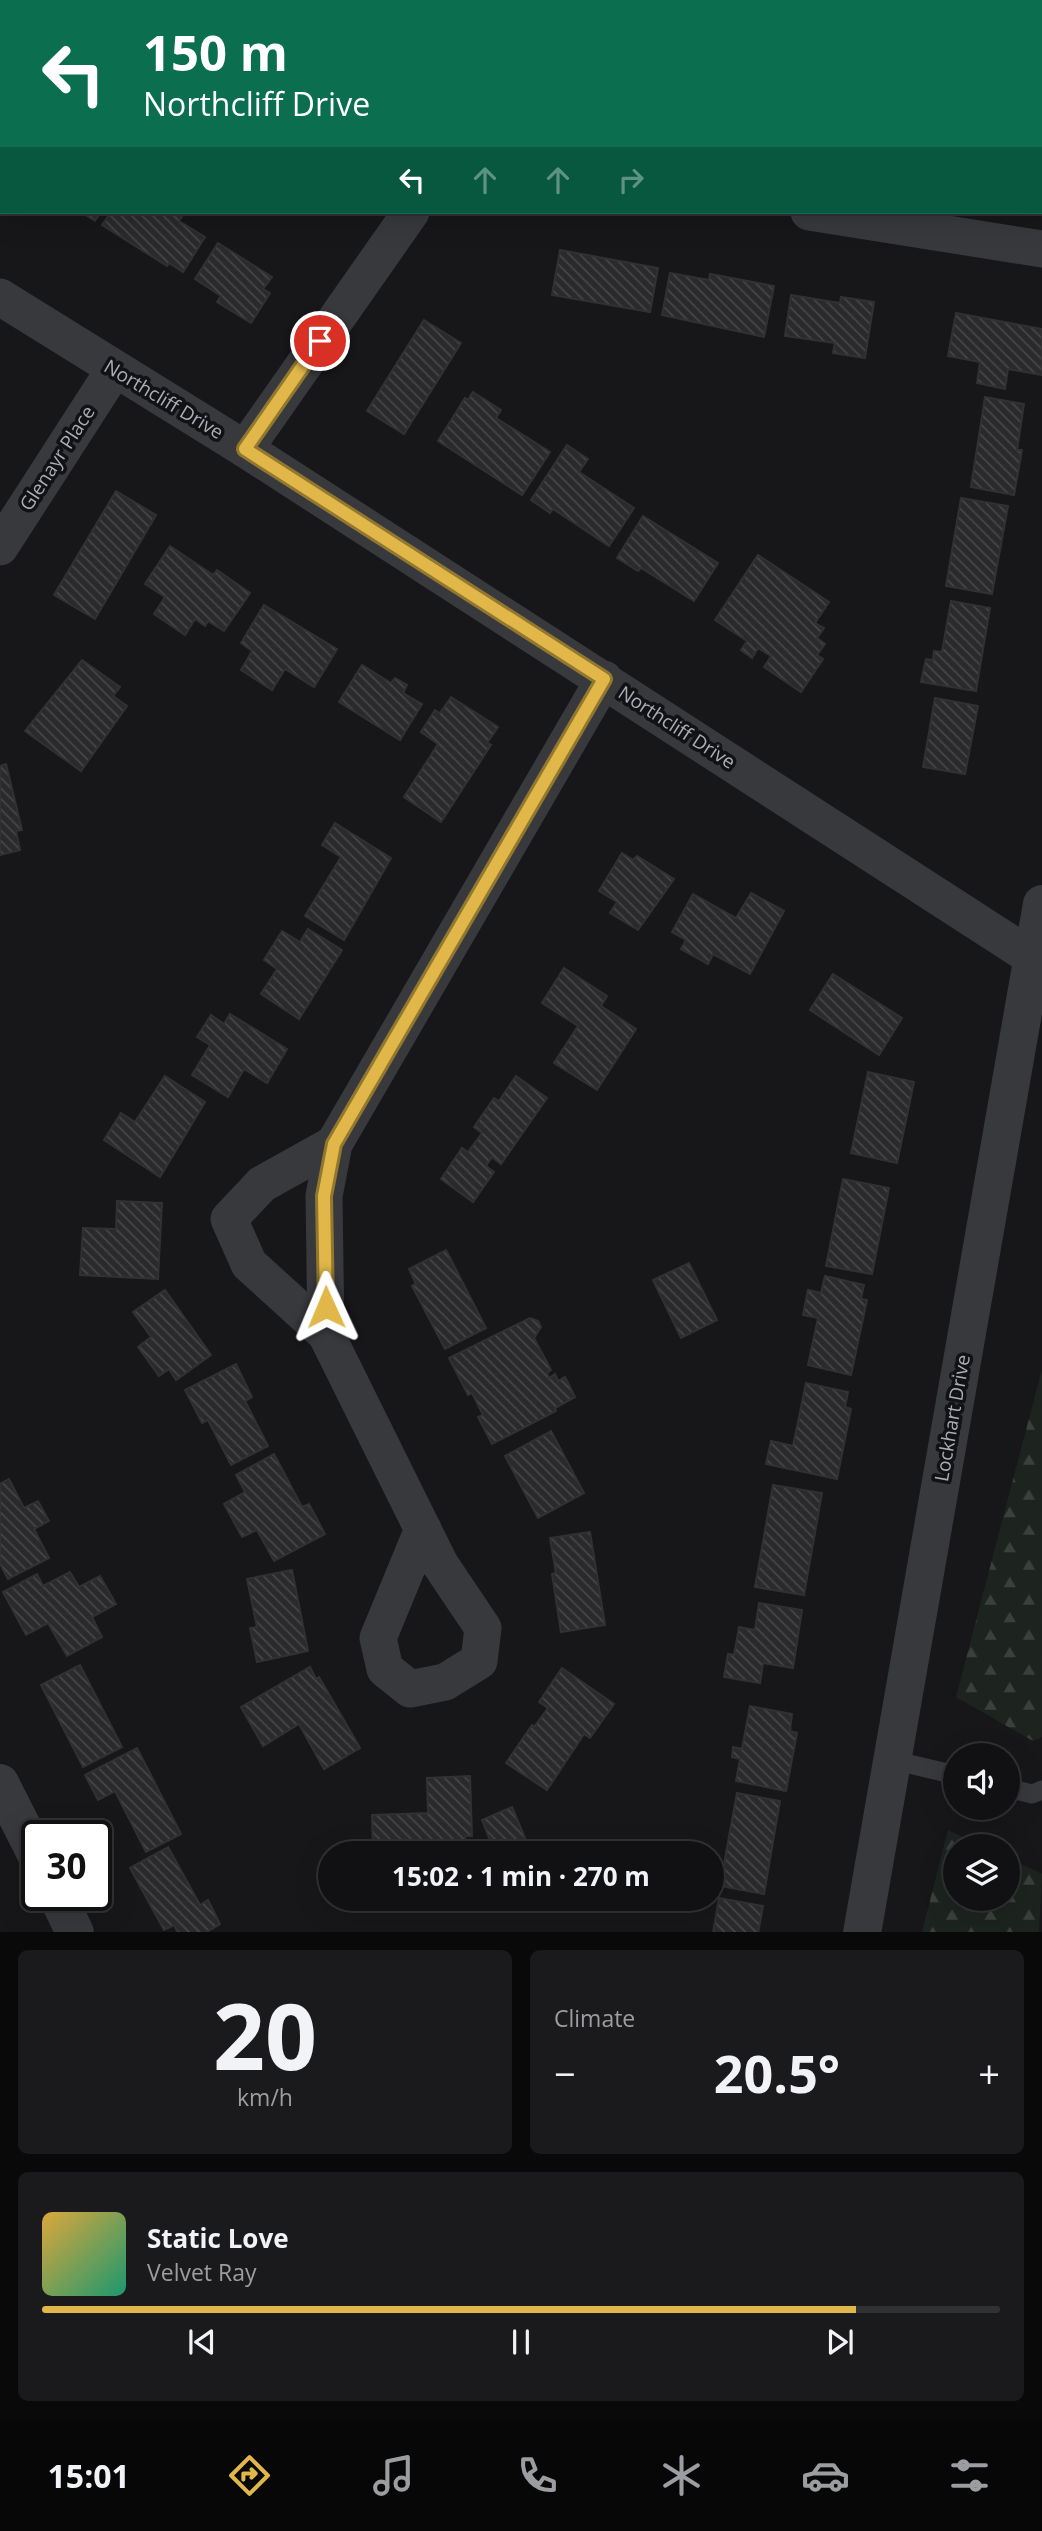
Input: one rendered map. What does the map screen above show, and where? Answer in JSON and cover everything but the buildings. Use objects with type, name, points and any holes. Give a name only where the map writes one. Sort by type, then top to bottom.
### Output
[{"type":"street","points":[[245,449],[410,214]]},
{"type":"street","points":[[822,214],[1042,249]]},
{"type":"street","name":"Northcliff Drive","points":[[0,297],[245,449],[1033,958]]},
{"type":"street","name":"Glenayr Place","points":[[0,547],[114,370]]},
{"type":"street","points":[[326,1334],[324,1196],[334,1144],[604,679]]},
{"type":"street","name":"Lockhart Drive","points":[[862,1932],[1042,904]]},
{"type":"street","points":[[334,1144],[262,1184],[229,1219],[249,1264],[326,1334],[423,1529]]},
{"type":"street","points":[[0,1783],[21,1824]]},
{"type":"street","points":[[65,1911],[75,1932]]},
{"type":"lane","points":[[892,1759],[943,1772]]},
{"type":"lane","points":[[1020,1791],[1039,1796]]},
{"type":"green space","points":[[1042,1369],[1042,1737],[1033,1741],[956,1697]]},
{"type":"green space","points":[[943,1850],[943,1911],[1020,1911],[1020,1864],[1042,1874],[1039,1932],[922,1932]]},
{"type":"route","points":[[320,341],[245,449],[604,679],[334,1144],[324,1196],[326,1307]]}]
